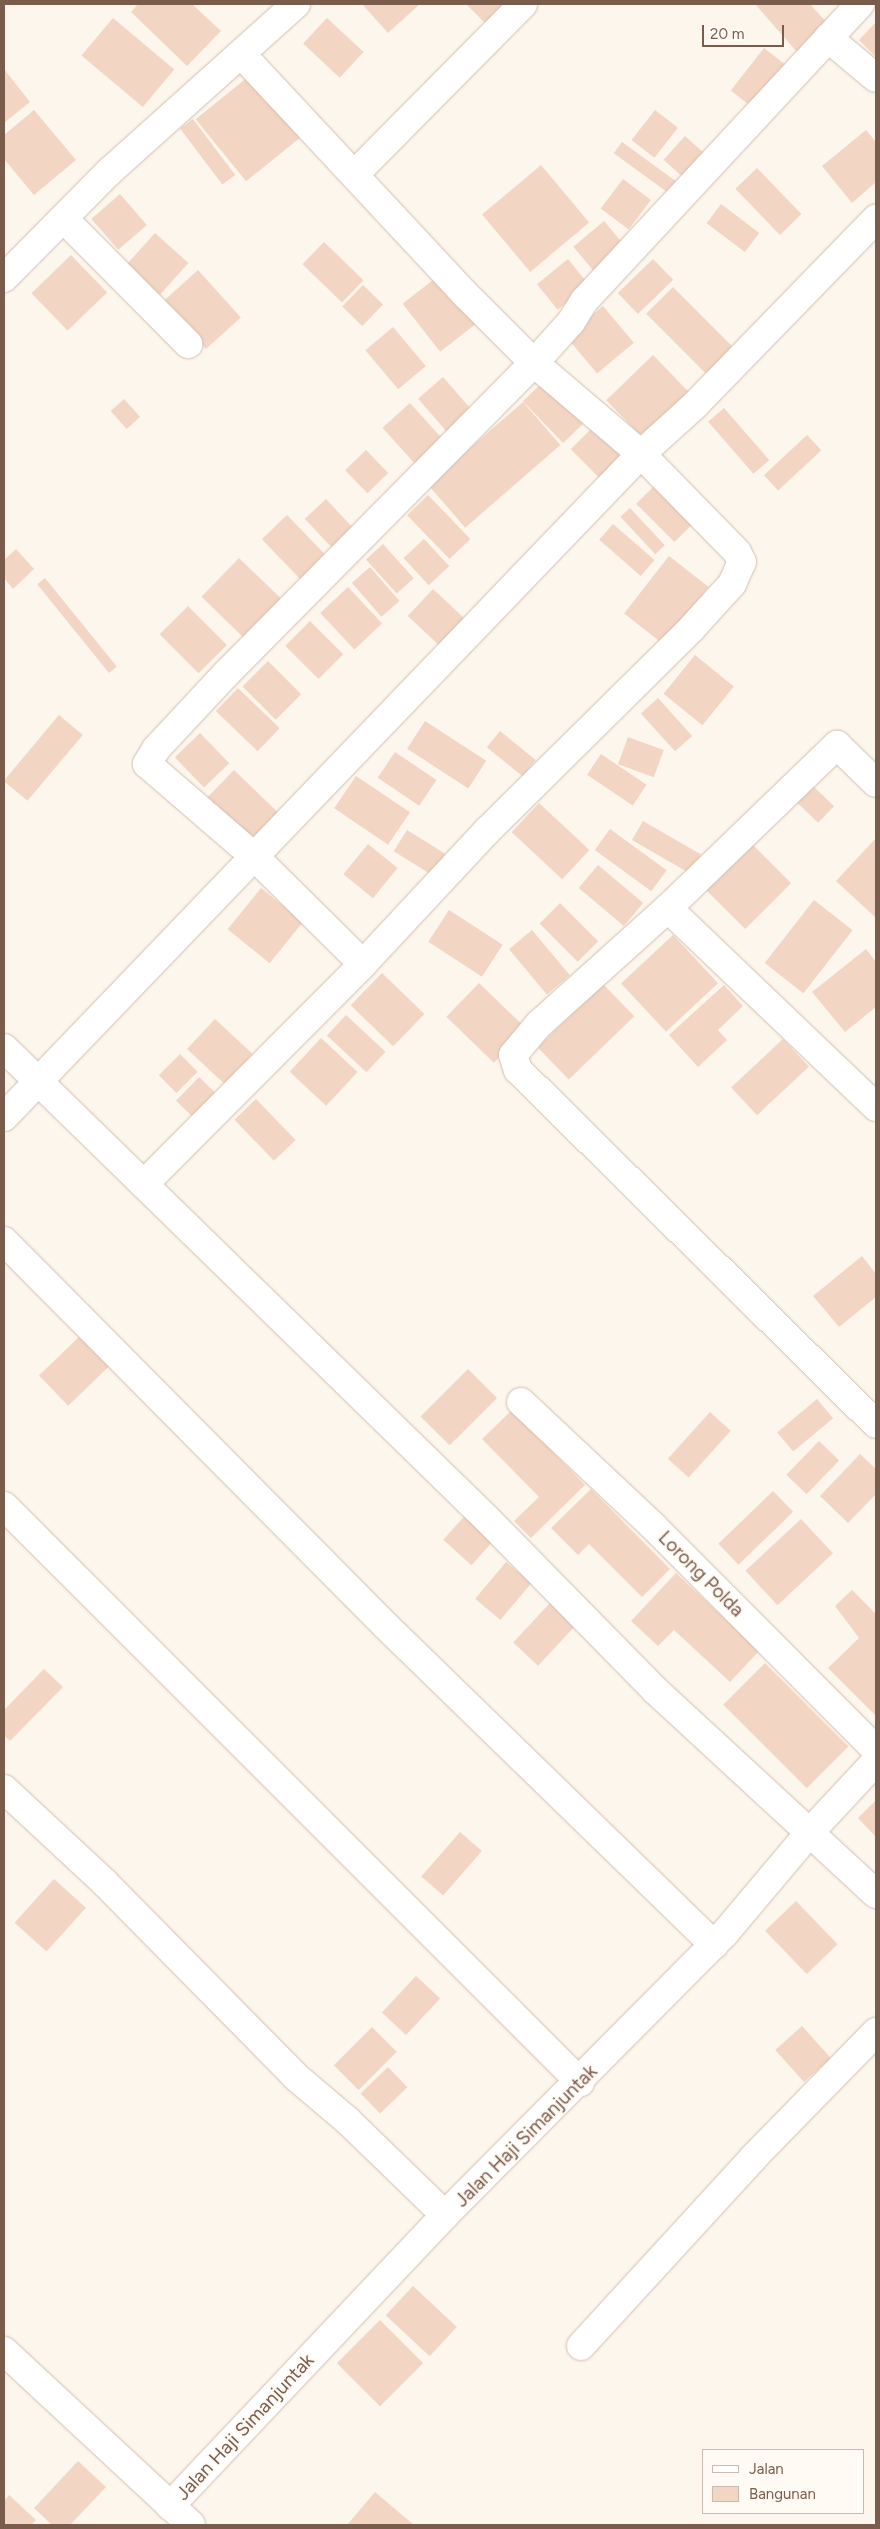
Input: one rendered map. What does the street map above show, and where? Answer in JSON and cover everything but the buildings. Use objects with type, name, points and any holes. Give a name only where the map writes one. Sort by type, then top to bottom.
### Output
[{"type":"street","points":[[4,278],[65,220],[110,172],[296,4]]},
{"type":"street","points":[[355,174],[523,4]]},
{"type":"street","points":[[363,964],[256,858],[147,764],[156,748],[226,674],[534,363],[571,322],[585,300],[860,4]]},
{"type":"street","points":[[828,38],[876,78]]},
{"type":"street","points":[[144,1184],[363,964],[487,831],[732,584],[742,562],[736,552],[641,454],[534,363],[241,54]]},
{"type":"street","points":[[4,1117],[256,858],[641,454],[695,405],[876,219]]},
{"type":"street","points":[[65,220],[188,344]]},
{"type":"street","points":[[876,783],[837,745],[668,908],[539,1024],[513,1055],[518,1070],[876,1424]]},
{"type":"street","points":[[668,908],[876,1108]]},
{"type":"street","points":[[4,1048],[488,1520],[655,1690],[811,1831],[876,1894]]},
{"type":"street","points":[[4,1240],[385,1625],[714,1944]]},
{"type":"street","name":"Lorong Polda","points":[[521,1402],[652,1526],[876,1750]]},
{"type":"street","points":[[4,1506],[580,2082]]},
{"type":"street","name":"Jalan Haji Simanjuntak","points":[[170,2506],[445,2216],[580,2082],[714,1944],[811,1831],[876,1761]]},
{"type":"street","points":[[4,1789],[104,1882],[295,2076],[348,2121],[445,2216]]},
{"type":"street","points":[[581,2346],[754,2157],[876,2032]]},
{"type":"street","points":[[4,2351],[191,2525]]}]
